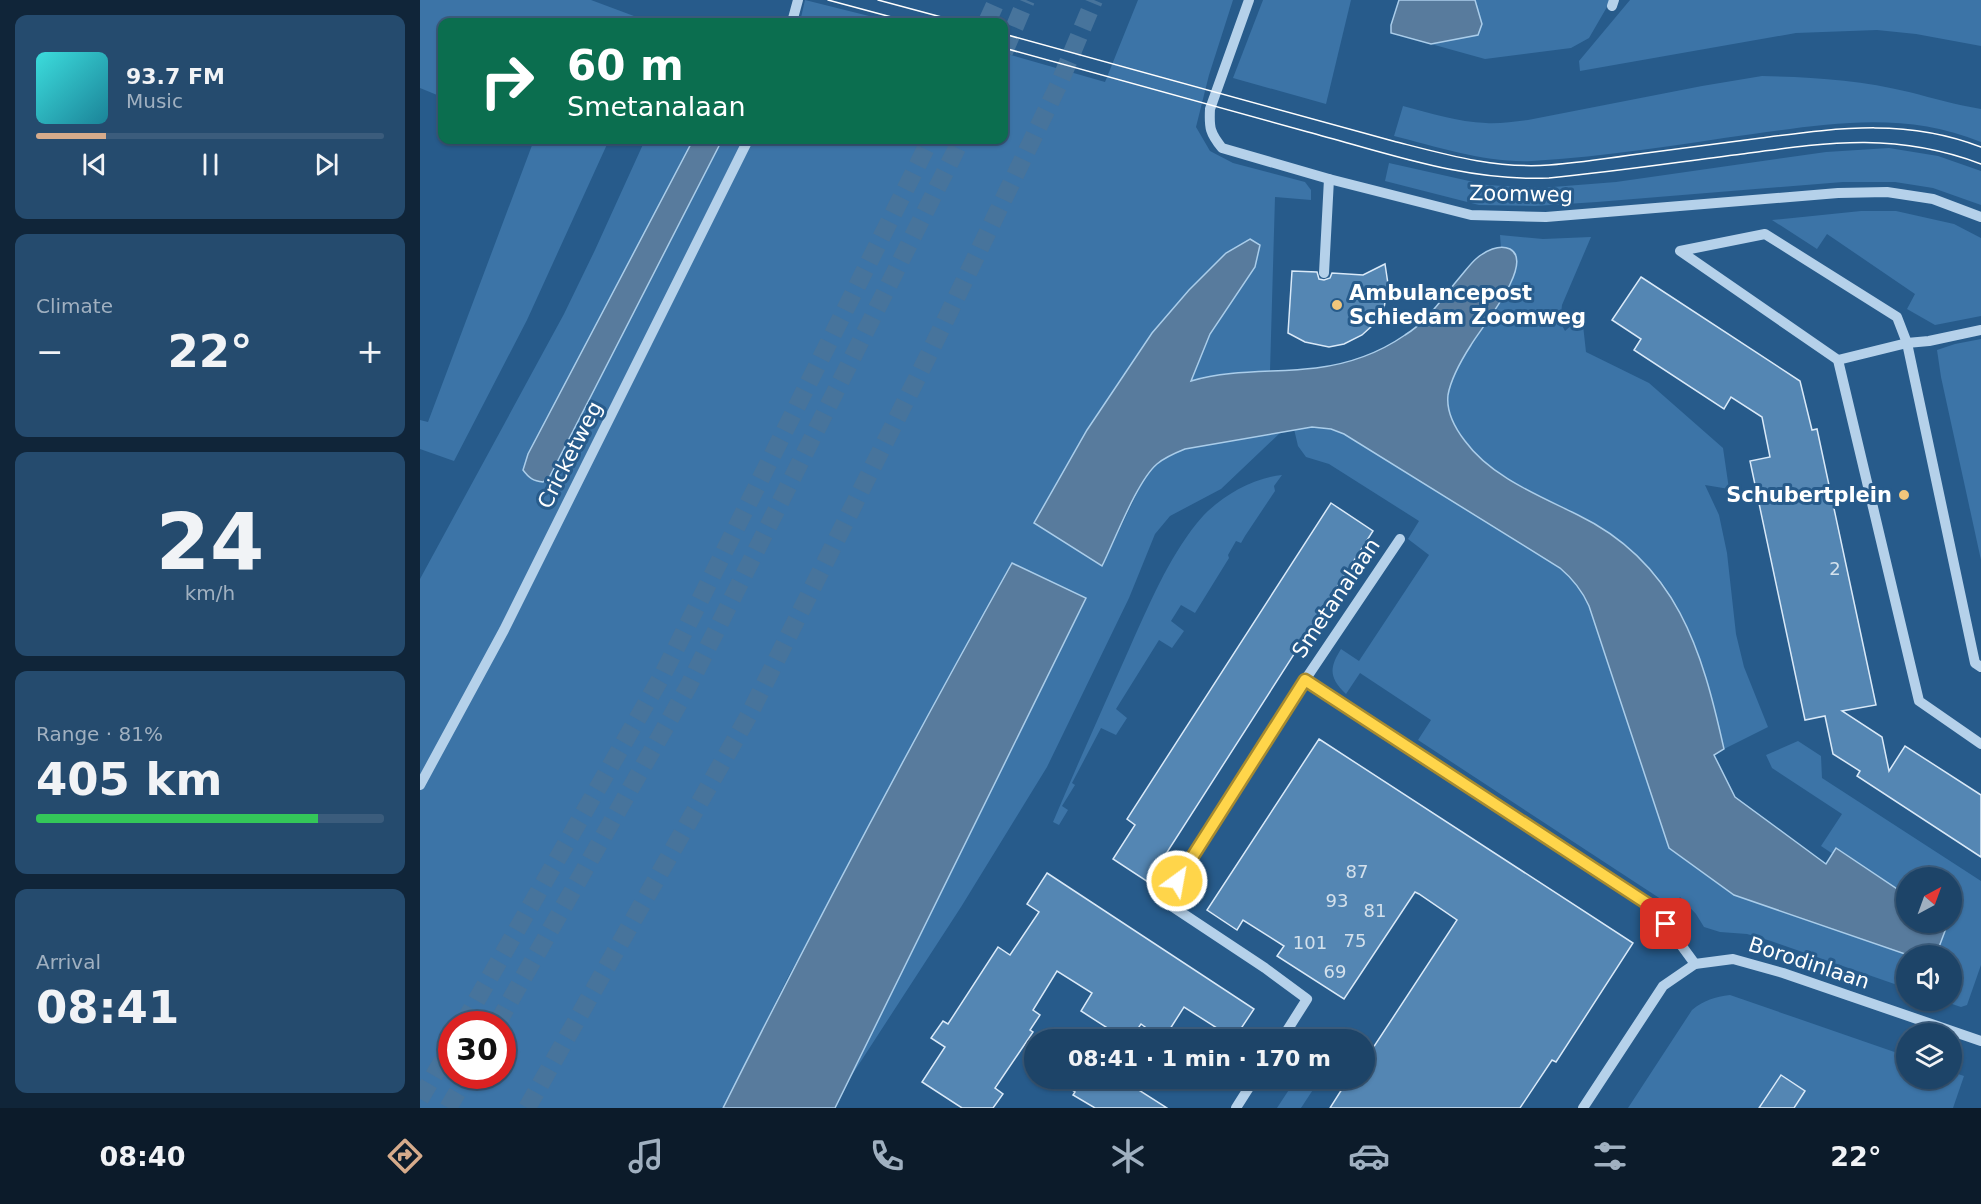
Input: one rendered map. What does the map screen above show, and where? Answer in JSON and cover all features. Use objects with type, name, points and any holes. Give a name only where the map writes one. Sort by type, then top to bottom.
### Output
[{"type":"street","points":[[793,18],[798,0]]},
{"type":"street","name":"Zoomweg","points":[[1249,0],[1210,109],[1209,125],[1213,136],[1222,148],[1329,179],[1471,215],[1546,217],[1838,193],[1887,192],[1933,199],[1981,217]]},
{"type":"street","name":"Cricketweg","points":[[420,785],[504,630],[746,144]]},
{"type":"street","points":[[1324,273],[1329,179]]},
{"type":"street","points":[[1981,667],[1975,663],[1907,343],[1897,317],[1765,234],[1680,251],[1838,360],[1919,701],[1981,744]]},
{"type":"street","points":[[1838,360],[1907,343],[1929,341],[1981,330]]},
{"type":"street","name":"Smetanalaan","points":[[1288,1029],[1307,999],[1265,968],[1164,901],[1305,680],[1400,539]]},
{"type":"street","name":"Smetanalaan","points":[[1305,680],[1654,908],[1695,964]]},
{"type":"street","name":"Borodinlaan","points":[[1583,1108],[1663,986],[1695,964],[1733,959],[1981,1041]]},
{"type":"street","points":[[1236,1108],[1248,1089]]},
{"type":"shaded area","points":[[420,0],[591,0],[639,18],[438,18],[438,95],[420,88]]},
{"type":"shaded area","points":[[805,0],[877,18],[801,18]]},
{"type":"shaded area","points":[[1138,0],[1233,0],[1209,75],[1196,127],[1210,151],[1233,163],[1305,182],[1311,190],[1311,200],[1275,197],[1270,371],[1226,374],[1191,381],[1210,334],[1255,267],[1250,239],[1226,253],[1189,290],[1152,333],[1087,430],[1102,566],[1144,479],[1155,466],[1185,449],[1282,431],[1221,489],[1170,516],[1155,534],[1129,598],[1047,767],[961,907],[850,1078],[1085,599],[1012,563],[787,979],[723,1108],[420,1108],[420,579],[564,314],[643,144],[1008,144],[1008,54],[1105,82]]},
{"type":"shaded area","points":[[1263,0],[1351,0],[1326,104],[1233,78]]},
{"type":"shaded area","points":[[1399,0],[1475,0],[1482,24],[1478,35],[1431,44],[1391,33],[1391,25]]},
{"type":"shaded area","points":[[1475,0],[1611,0],[1589,38],[1571,48],[1485,59],[1431,44],[1444,41],[1482,24]]},
{"type":"shaded area","points":[[1630,0],[1981,0],[1981,46],[1916,34],[1877,30],[1796,33],[1580,71],[1579,61]]},
{"type":"shaded area","points":[[1762,76],[1854,82],[1891,88],[1981,109],[1981,142],[1953,132],[1924,126],[1868,122],[1811,126],[1643,150],[1515,161],[1462,153],[1394,136],[1403,106],[1465,121],[1502,123]]},
{"type":"shaded area","points":[[532,144],[607,144],[527,320],[454,461],[420,449],[420,420],[428,422]]},
{"type":"shaded area","points":[[691,144],[720,144],[550,476],[543,482],[529,477],[523,470],[528,454]]},
{"type":"shaded area","points":[[1889,148],[1938,156],[1981,171],[1981,205],[1933,188],[1895,182],[1843,182],[1535,206],[1479,205],[1385,181],[1389,163],[1487,185],[1540,188],[1616,182],[1826,152]]},
{"type":"shaded area","points":[[1861,211],[1896,211],[1954,224],[1981,238],[1981,316],[1935,325],[1907,309],[1915,294],[1827,234],[1817,249],[1772,220]]},
{"type":"shaded area","points":[[1500,235],[1543,239],[1591,237],[1562,305],[1563,328],[1565,331],[1582,316],[1586,352],[1649,383],[1723,448],[1729,489],[1705,485],[1719,515],[1727,553],[1736,634],[1744,667],[1768,727],[1724,749],[1698,652],[1677,606],[1664,585],[1626,545],[1600,527],[1500,473],[1472,448],[1451,418],[1448,409],[1448,395],[1452,380],[1512,280],[1509,249],[1501,248]]},
{"type":"shaded area","points":[[1250,239],[1260,245],[1255,267],[1210,334],[1191,381],[1222,375],[1328,366],[1351,361],[1374,352],[1421,323],[1480,255],[1497,248],[1510,249],[1516,256],[1516,268],[1511,281],[1504,296],[1464,356],[1449,389],[1448,408],[1458,431],[1476,454],[1502,475],[1612,535],[1639,558],[1662,584],[1680,613],[1706,677],[1724,749],[1714,755],[1735,797],[1826,864],[1836,848],[1896,888],[1896,933],[1944,933],[1940,945],[1896,945],[1896,951],[1734,895],[1669,848],[1589,606],[1577,585],[1560,568],[1344,434],[1331,429],[1312,427],[1185,449],[1167,457],[1149,472],[1142,483],[1102,566],[1034,523],[1087,430],[1152,333],[1189,290],[1226,253]]},
{"type":"shaded area","points":[[1981,339],[1981,560],[1937,350]]},
{"type":"shaded area","points":[[1312,427],[1331,429],[1344,434],[1565,572],[1580,590],[1589,606],[1669,848],[1734,895],[1896,951],[1896,985],[1771,941],[1747,934],[1720,932],[1704,927],[1696,914],[1680,897],[1673,907],[1418,740],[1431,720],[1360,673],[1346,694],[1336,683],[1333,673],[1334,662],[1341,649],[1359,661],[1429,555],[1408,539],[1419,521],[1329,464],[1306,457],[1298,446],[1294,429]]},
{"type":"shaded area","points":[[1282,475],[1274,486],[1275,491],[1241,543],[1236,541],[1228,555],[1229,558],[1195,613],[1181,605],[1171,621],[1184,631],[1172,648],[1159,640],[1116,709],[1127,718],[1116,735],[1101,728],[1072,783],[1075,785],[1062,806],[1068,810],[1059,825],[1053,822],[1152,599],[1177,552],[1197,523],[1224,498],[1258,480]]},
{"type":"shaded area","points":[[1012,563],[1086,598],[835,1108],[723,1108],[864,834]]},
{"type":"shaded area","points":[[1798,741],[1821,756],[1822,778],[1959,867],[1896,867],[1896,888],[1837,848],[1833,854],[1821,846],[1842,814],[1772,768],[1766,755]]},
{"type":"shaded area","points":[[1962,869],[1981,881],[1981,965],[1967,1005],[1962,1007],[1962,945],[1940,945],[1944,933],[1962,933]]},
{"type":"shaded area","points":[[1730,995],[1896,1053],[1896,1089],[1960,1089],[1953,1108],[1628,1108],[1692,1010],[1719,997]]},
{"type":"shaded area","points":[[1289,1089],[1313,1089],[1301,1108],[1277,1108]]},
{"type":"building","name":"Ambulancepost Schiedam Zoomweg","points":[[1385,264],[1388,284],[1384,308],[1374,324],[1362,335],[1344,344],[1329,347],[1305,342],[1288,333],[1292,271],[1317,272],[1319,279],[1324,280],[1330,278],[1332,273],[1363,275]]},
{"type":"building","points":[[1641,277],[1800,381],[1812,430],[1817,429],[1876,705],[1842,711],[1882,737],[1889,771],[1905,746],[1981,795],[1981,857],[1857,776],[1860,771],[1833,754],[1825,716],[1805,720],[1750,461],[1770,457],[1762,417],[1731,397],[1724,409],[1634,350],[1641,339],[1612,320]]},
{"type":"building","points":[[1331,503],[1373,531],[1148,882],[1113,859],[1135,825],[1127,819]]},
{"type":"building","points":[[1319,739],[1633,943],[1556,1062],[1552,1060],[1520,1108],[1330,1108],[1342,1089],[1375,1089],[1375,1045],[1457,920],[1415,892],[1344,999],[1277,956],[1284,946],[1243,920],[1237,930],[1207,910]]},
{"type":"building","points":[[1047,873],[1254,1009],[1241,1029],[1218,1029],[1184,1007],[1170,1029],[1148,1029],[1141,1024],[1138,1029],[1109,1029],[1081,1011],[1092,993],[1057,971],[1033,1010],[1040,1015],[1031,1029],[1024,1029],[1024,1045],[995,1088],[1003,1094],[993,1108],[962,1108],[922,1082],[945,1047],[931,1038],[943,1021],[948,1024],[998,947],[1010,955],[1039,912],[1027,904]]},
{"type":"building","points":[[1781,1075],[1805,1091],[1794,1108],[1759,1108]]},
{"type":"building","points":[[1070,1089],[1137,1089],[1167,1108],[1095,1108],[1073,1095],[1075,1092]]},
{"type":"tunnel","points":[[989,18],[997,0]]},
{"type":"tunnel","points":[[1008,43],[1026,0]]},
{"type":"tunnel","points":[[527,1108],[749,715],[931,350],[1059,84],[1094,0]]},
{"type":"tunnel","points":[[470,1011],[663,674],[928,144]]},
{"type":"tunnel","points":[[504,1011],[688,687],[959,144]]},
{"type":"tunnel","points":[[420,1099],[438,1069]]},
{"type":"tunnel","points":[[448,1108],[459,1089]]},
{"type":"tram line","points":[[828,0],[895,18]]},
{"type":"tram line","points":[[878,0],[945,18]]},
{"type":"tram line","points":[[1008,35],[1393,141],[1489,163],[1529,166],[1559,164],[1790,134],[1872,128],[1926,132],[1981,147]]},
{"type":"tram line","points":[[1008,49],[1397,157],[1457,171],[1487,175],[1549,178],[1798,147],[1858,143],[1888,143],[1918,147],[1981,164]]},
{"type":"place","name":"Ambulancepost Schiedam Zoomweg","points":[[1337,305]]},
{"type":"place","name":"Schubertplein","points":[[1904,495]]},
{"type":"route","points":[[1177,881],[1305,680],[1654,908],[1666,924]]}]
